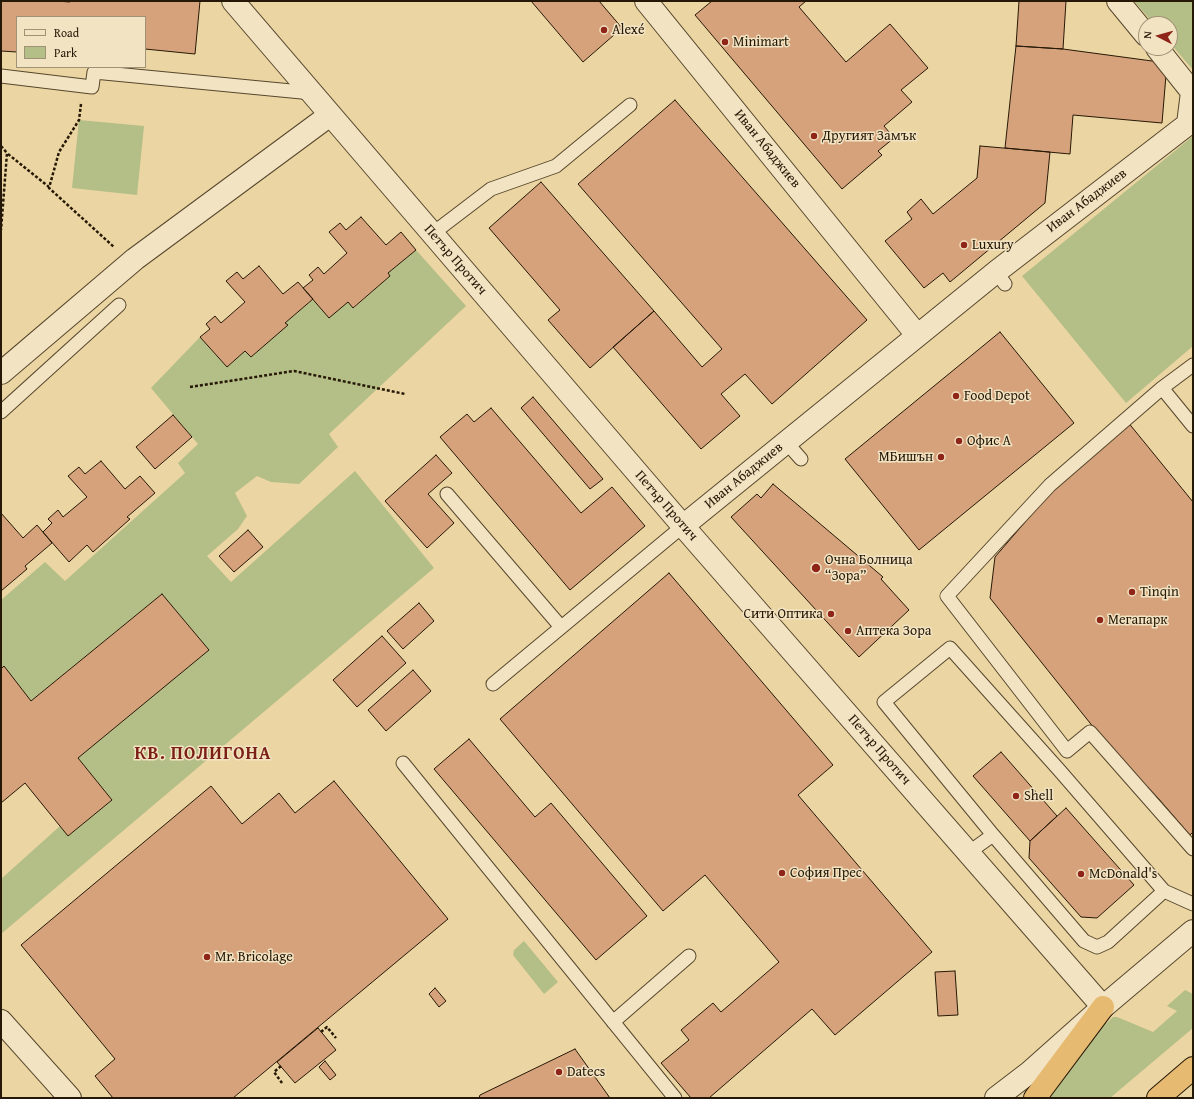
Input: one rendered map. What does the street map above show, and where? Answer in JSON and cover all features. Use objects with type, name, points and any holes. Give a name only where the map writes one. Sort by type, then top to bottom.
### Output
[{"type":"highway","points":[[1035,1098],[1103,1007]]},
{"type":"highway","points":[[1158,1098],[1193,1068]]},
{"type":"street","name":"Петър Протич","points":[[233,1],[683,526],[1103,1007]]},
{"type":"street","points":[[1118,1],[1138,25]]},
{"type":"street","name":"Иван Абаджиев","points":[[654,4],[917,335]]},
{"type":"street","name":"Иван Абаджиев","points":[[683,526],[917,335],[1000,278],[1188,124],[1192,92],[1163,56]]},
{"type":"street","points":[[1,373],[135,259],[330,115]]},
{"type":"street","points":[[996,1098],[1030,1072],[1103,1007],[1193,931]]},
{"type":"street","points":[[1,1021],[70,1098]]},
{"type":"lane","points":[[1,76],[92,87],[94,72],[312,93]]},
{"type":"lane","points":[[432,234],[492,189],[556,166],[630,105]]},
{"type":"lane","points":[[1,412],[119,305]]},
{"type":"lane","points":[[1191,844],[1090,732],[1067,750],[947,596],[1050,485],[1162,388],[1193,365]]},
{"type":"lane","points":[[1162,388],[1193,426]]},
{"type":"lane","points":[[786,442],[801,460]]},
{"type":"lane","points":[[447,494],[561,627]]},
{"type":"lane","points":[[493,684],[683,526]]},
{"type":"lane","points":[[1164,891],[1108,942],[1097,947],[1084,941],[993,835],[884,702],[950,648],[1060,771],[1164,891],[1193,904]]},
{"type":"lane","points":[[403,763],[675,1098]]},
{"type":"lane","points":[[968,853],[993,835]]},
{"type":"lane","points":[[613,1022],[689,956]]},
{"type":"path","points":[[49,188],[59,152],[79,120],[83,86]]},
{"type":"path","points":[[1,146],[7,153],[49,188],[116,249],[135,259]]},
{"type":"path","points":[[1,230],[7,153]]},
{"type":"path","points":[[1,160],[6,161]]},
{"type":"path","points":[[190,387],[294,371],[405,394]]},
{"type":"path","points":[[321,1032],[327,1027],[336,1038]]},
{"type":"path","points":[[281,1066],[274,1072],[282,1083]]},
{"type":"green space","points":[[1134,1],[1191,1],[1193,3],[1193,70],[1178,52],[1178,16],[1147,16]]},
{"type":"green space","points":[[79,120],[144,126],[137,195],[72,188]]},
{"type":"green space","points":[[1193,136],[1193,346],[1126,403],[1022,276]]},
{"type":"green space","points":[[416,250],[466,306],[329,434],[338,447],[299,484],[271,482],[257,476],[235,493],[247,516],[238,529],[207,556],[231,582],[355,471],[434,568],[1,934],[1,879],[60,826],[68,836],[112,800],[78,758],[208,650],[162,594],[31,701],[4,667],[1,669],[1,600],[45,562],[65,581],[185,473],[178,463],[198,444],[151,388],[200,337],[227,367],[245,351],[251,357],[287,325],[285,323],[313,299],[348,302],[354,308],[390,276],[388,273]]},
{"type":"green space","points":[[524,941],[558,982],[544,994],[513,955],[514,950]]},
{"type":"green space","points":[[1185,990],[1193,994],[1193,1028],[1110,1098],[1046,1098],[1095,1034],[1113,1017],[1117,1017],[1153,1032],[1177,1011],[1167,1006]]},
{"type":"building","points":[[1,1],[200,1],[195,54],[146,49],[146,16],[16,16],[16,52],[1,51]]},
{"type":"building","points":[[531,1],[599,1],[622,28],[583,62]]},
{"type":"building","points":[[712,1],[806,1],[799,7],[846,62],[890,24],[928,68],[901,90],[912,102],[884,126],[894,138],[878,151],[882,155],[842,189],[695,15]]},
{"type":"building","points":[[1019,1],[1066,1],[1063,49],[1016,46]]},
{"type":"building","points":[[1016,46],[1063,49],[1167,63],[1162,123],[1073,115],[1070,154],[1005,148]]},
{"type":"building","points":[[675,100],[867,320],[772,404],[745,374],[721,394],[740,416],[701,449],[613,347],[654,311],[702,367],[722,349],[578,184]]},
{"type":"building","points":[[980,146],[1050,152],[1045,203],[950,282],[943,273],[924,288],[885,241],[912,219],[907,212],[921,199],[933,214],[977,178]]},
{"type":"building","points":[[541,182],[654,311],[590,368],[548,320],[560,310],[489,228]]},
{"type":"building","points":[[361,217],[386,245],[401,232],[416,250],[388,273],[390,276],[353,308],[348,302],[329,318],[303,288],[313,280],[309,275],[318,267],[324,274],[347,253],[329,232],[340,223],[346,230]]},
{"type":"building","points":[[259,266],[283,294],[298,282],[313,299],[285,323],[288,325],[251,357],[245,351],[227,367],[200,337],[210,329],[206,324],[215,316],[221,323],[245,302],[226,281],[237,272],[243,279]]},
{"type":"building","name":"Офис А","points":[[1000,332],[1074,423],[919,550],[845,459]]},
{"type":"building","points":[[533,397],[603,479],[590,489],[521,408]]},
{"type":"building","points":[[491,408],[581,513],[612,487],[645,526],[570,590],[440,437],[467,414],[474,422]]},
{"type":"building","points":[[173,415],[192,437],[155,469],[136,447]]},
{"type":"building","name":"Мегапарк","points":[[1127,421],[1193,502],[1193,832],[1190,835],[1158,798],[1106,743],[990,598],[995,557],[1063,478]]},
{"type":"building","points":[[436,455],[452,473],[428,494],[454,523],[427,548],[385,501]]},
{"type":"building","points":[[101,461],[125,489],[140,476],[155,493],[127,517],[130,519],[93,552],[87,545],[69,562],[43,532],[52,523],[48,519],[58,510],[63,517],[87,497],[68,476],[79,467],[85,474]]},
{"type":"building","points":[[773,484],[883,577],[881,579],[909,610],[859,657],[731,517],[757,494],[761,498]]},
{"type":"building","points":[[1,513],[23,538],[37,525],[52,543],[25,566],[27,569],[1,591]]},
{"type":"building","points":[[248,530],[263,547],[234,572],[219,556]]},
{"type":"building","points":[[669,573],[833,765],[798,795],[932,952],[835,1035],[812,1009],[709,1098],[691,1098],[661,1063],[689,1040],[681,1030],[713,1003],[721,1012],[779,962],[705,875],[663,911],[500,719]]},
{"type":"building","points":[[162,594],[209,650],[78,758],[112,800],[68,836],[25,783],[1,803],[1,669],[4,666],[31,701]]},
{"type":"building","points":[[419,603],[434,621],[403,649],[387,631]]},
{"type":"building","points":[[382,636],[406,663],[357,707],[333,680]]},
{"type":"building","points":[[413,670],[431,691],[386,731],[368,710]]},
{"type":"building","points":[[469,739],[535,817],[551,803],[647,916],[596,960],[434,769]]},
{"type":"building","points":[[1001,752],[1057,816],[1030,841],[973,776]]},
{"type":"building","points":[[334,781],[448,919],[233,1098],[113,1098],[95,1076],[115,1059],[21,945],[211,786],[242,824],[279,793],[295,813]]},
{"type":"building","points":[[1066,808],[1134,885],[1097,918],[1081,917],[1029,858],[1030,841]]},
{"type":"building","points":[[955,971],[958,1015],[938,1016],[935,972]]},
{"type":"building","points":[[435,988],[446,1001],[439,1007],[429,994]]},
{"type":"building","points":[[318,1028],[336,1050],[295,1083],[277,1062]]},
{"type":"building","name":"Datecs","points":[[575,1049],[610,1098],[479,1098],[480,1095]]},
{"type":"building","points":[[325,1061],[336,1075],[330,1080],[319,1067]]},
{"type":"place","name":"Alexé","points":[[604,30]]},
{"type":"place","name":"Minimart","points":[[725,42]]},
{"type":"place","name":"Другият Замък","points":[[814,136]]},
{"type":"place","name":"Luxury","points":[[964,245]]},
{"type":"place","name":"Food Depot","points":[[956,396]]},
{"type":"place","name":"Офис А","points":[[959,441]]},
{"type":"place","name":"МБишън","points":[[941,457]]},
{"type":"place","name":"Очна Болница “Зора”","points":[[816,568]]},
{"type":"place","name":"Tinqin","points":[[1132,592]]},
{"type":"place","name":"Сити Оптика","points":[[831,614]]},
{"type":"place","name":"Мегапарк","points":[[1100,620]]},
{"type":"place","name":"Аптека Зора","points":[[848,631]]},
{"type":"place","name":"Shell","points":[[1016,796]]},
{"type":"place","name":"София Прес","points":[[782,873]]},
{"type":"place","name":"McDonald's","points":[[1081,874]]},
{"type":"place","name":"Mr. Bricolage","points":[[207,957]]},
{"type":"place","name":"Datecs","points":[[559,1072]]},
{"type":"district","name":"КВ. ПОЛИГОНА","points":[[203,754]]}]
